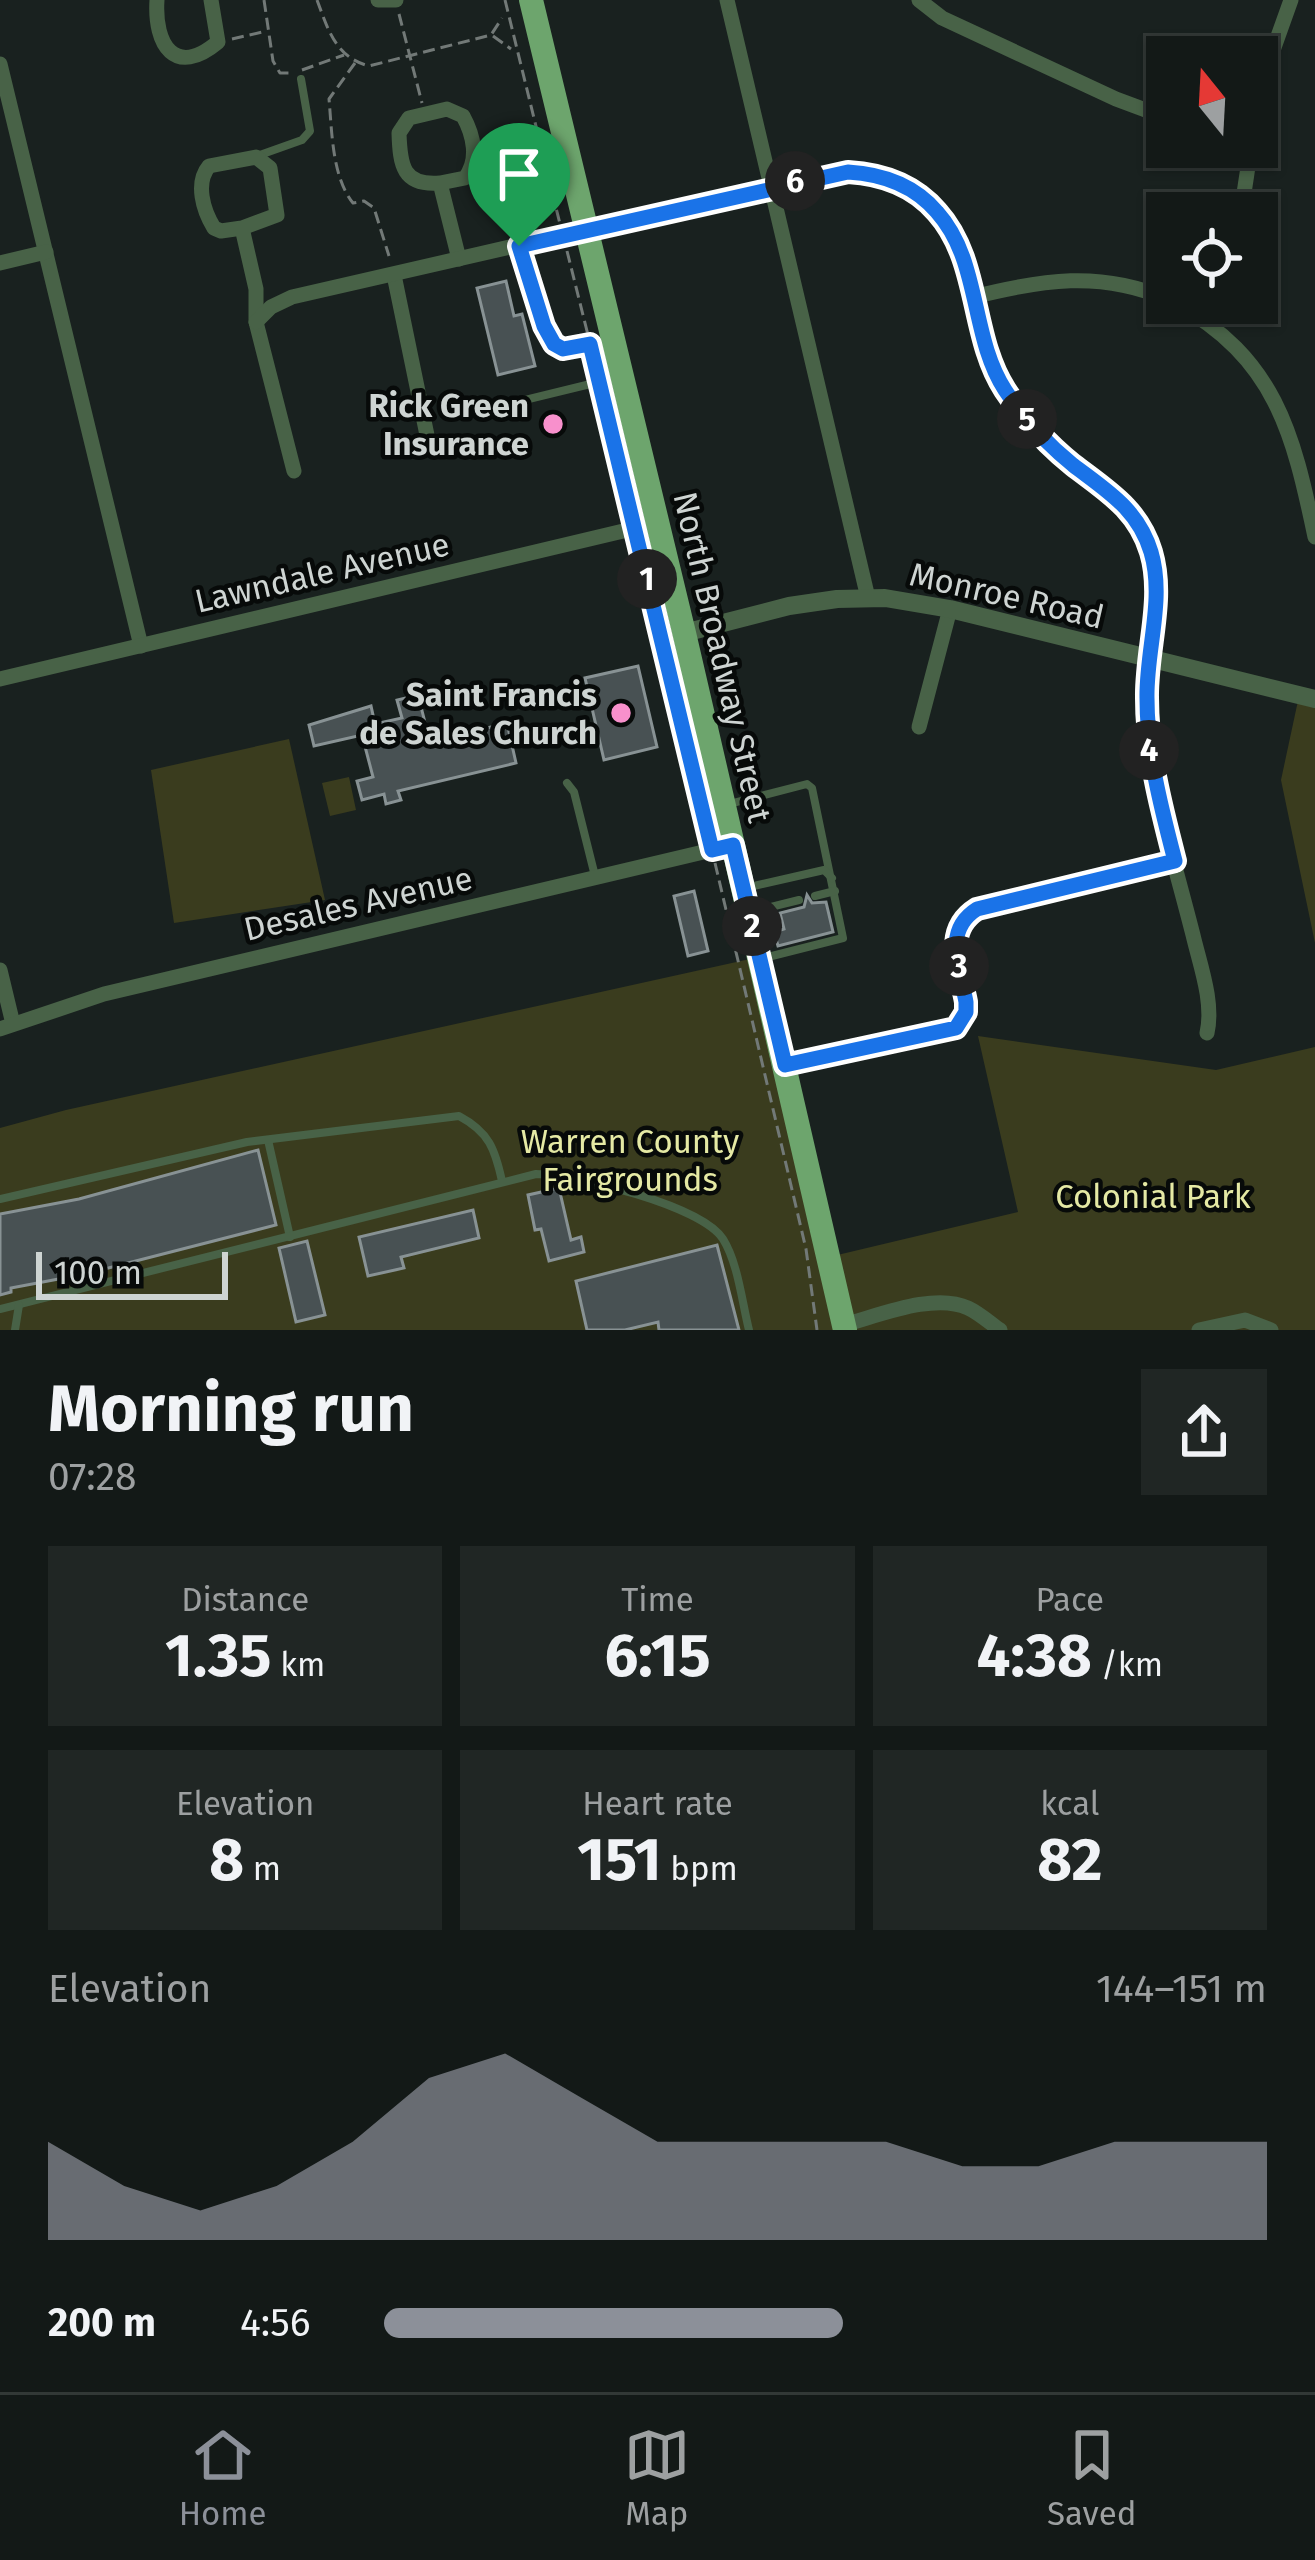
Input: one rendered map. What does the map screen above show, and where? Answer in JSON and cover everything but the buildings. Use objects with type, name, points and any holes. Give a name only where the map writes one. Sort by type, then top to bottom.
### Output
[{"type":"main road","name":"North Broadway Street","points":[[531,0],[575,233],[646,525],[684,633],[724,805],[723,848],[746,900],[844,1327]]},
{"type":"street","points":[[157,0],[162,39],[171,55],[199,55],[218,42],[211,0]]},
{"type":"street","points":[[378,0],[396,0]]},
{"type":"street","points":[[727,0],[868,598]]},
{"type":"street","points":[[919,0],[962,28],[1146,110]]},
{"type":"street","points":[[1278,38],[1292,0]]},
{"type":"street","points":[[0,64],[141,646]]},
{"type":"street","points":[[456,111],[464,116],[471,134],[470,172],[465,178],[440,183],[419,185],[411,180],[399,143],[402,124],[424,112],[456,111]]},
{"type":"street","points":[[256,157],[270,168],[277,215],[242,228],[214,228],[201,182],[209,166],[256,157]]},
{"type":"street","points":[[256,322],[271,307],[292,297],[848,172],[902,184],[918,194],[945,221],[958,245],[989,357],[1003,386],[1024,416],[1072,464],[1118,498],[1141,528],[1156,573],[1147,691],[1150,754],[1203,977],[1207,1033]]},
{"type":"street","points":[[440,183],[459,259]]},
{"type":"street","points":[[242,228],[256,289],[256,322],[294,471]]},
{"type":"street","points":[[0,263],[46,252]]},
{"type":"street","points":[[394,275],[428,440]]},
{"type":"street","points":[[973,297],[1029,283],[1078,278],[1146,291]]},
{"type":"street","points":[[1216,324],[1252,364],[1282,413],[1293,440],[1315,537]]},
{"type":"street","name":"Lawndale Avenue","points":[[0,680],[646,525]]},
{"type":"street","name":"Monroe Road","points":[[684,633],[789,607],[868,598],[950,608],[1315,699]]},
{"type":"street","points":[[919,727],[950,608]]},
{"type":"street","name":"Desales Avenue","points":[[7,1026],[104,994],[723,848]]},
{"type":"street","points":[[785,1065],[956,1028],[966,1002],[955,937],[962,920],[977,909],[1175,861]]},
{"type":"street","points":[[0,970],[7,1026]]},
{"type":"street","points":[[844,1327],[933,1304],[966,1307],[1000,1330]]},
{"type":"street","points":[[1198,1330],[1245,1320],[1271,1330]]},
{"type":"lane","points":[[256,157],[308,135],[302,79]]},
{"type":"lane","points":[[519,246],[550,338],[563,349],[602,342]]},
{"type":"lane","points":[[508,404],[611,379]]},
{"type":"lane","points":[[568,782],[595,878]]},
{"type":"lane","points":[[724,805],[800,784],[812,788],[842,939],[759,959]]},
{"type":"lane","points":[[746,900],[824,870],[832,879]]},
{"type":"lane","points":[[815,896],[835,891]]},
{"type":"lane","points":[[746,900],[799,900]]},
{"type":"lane","points":[[0,1199],[247,1142],[459,1116],[479,1127],[495,1147],[502,1181]]},
{"type":"lane","points":[[268,1140],[290,1237]]},
{"type":"lane","points":[[0,1309],[536,1174],[561,1175],[678,1210],[714,1227],[726,1244],[749,1330]]},
{"type":"lane","points":[[15,1330],[19,1305]]},
{"type":"path","points":[[264,0],[273,62],[280,73],[291,74],[346,55]]},
{"type":"path","points":[[317,0],[332,40],[355,62],[368,66],[491,35],[502,18]]},
{"type":"path","points":[[396,0],[424,112]]},
{"type":"path","points":[[505,0],[575,233],[602,342]]},
{"type":"path","points":[[218,42],[267,31]]},
{"type":"path","points":[[491,35],[511,49]]},
{"type":"path","points":[[355,62],[329,99],[333,142],[344,193],[353,203],[364,201],[374,208],[388,256]]},
{"type":"path","points":[[611,379],[723,848],[806,1249],[817,1330]]},
{"type":"green space","points":[[1299,696],[1315,699],[1315,943],[1281,780]]},
{"type":"green space","points":[[289,739],[325,900],[174,923],[151,770]]},
{"type":"green space","points":[[349,777],[356,810],[330,816],[322,783]]},
{"type":"green space","name":"Warren County Fairgrounds","points":[[759,957],[829,1257],[1018,1212],[978,1036],[1216,1070],[1315,1047],[1315,1330],[0,1330],[0,1128]]},
{"type":"place","name":"Rick Green Insurance","points":[[553,424]]},
{"type":"place","name":"Saint Francis de Sales Church","points":[[621,713]]},
{"type":"route","points":[[848,172],[902,184],[933,206],[955,237],[989,357],[1003,386],[1043,438],[1125,505],[1149,545],[1156,592],[1148,733],[1175,861],[977,909],[962,920],[955,937],[966,1002],[956,1028],[785,1065],[733,845],[712,850],[590,344],[563,349],[554,344],[519,246],[848,172]]},
{"type":"park label","name":"Colonial Park","points":[[1153,1196]]}]
